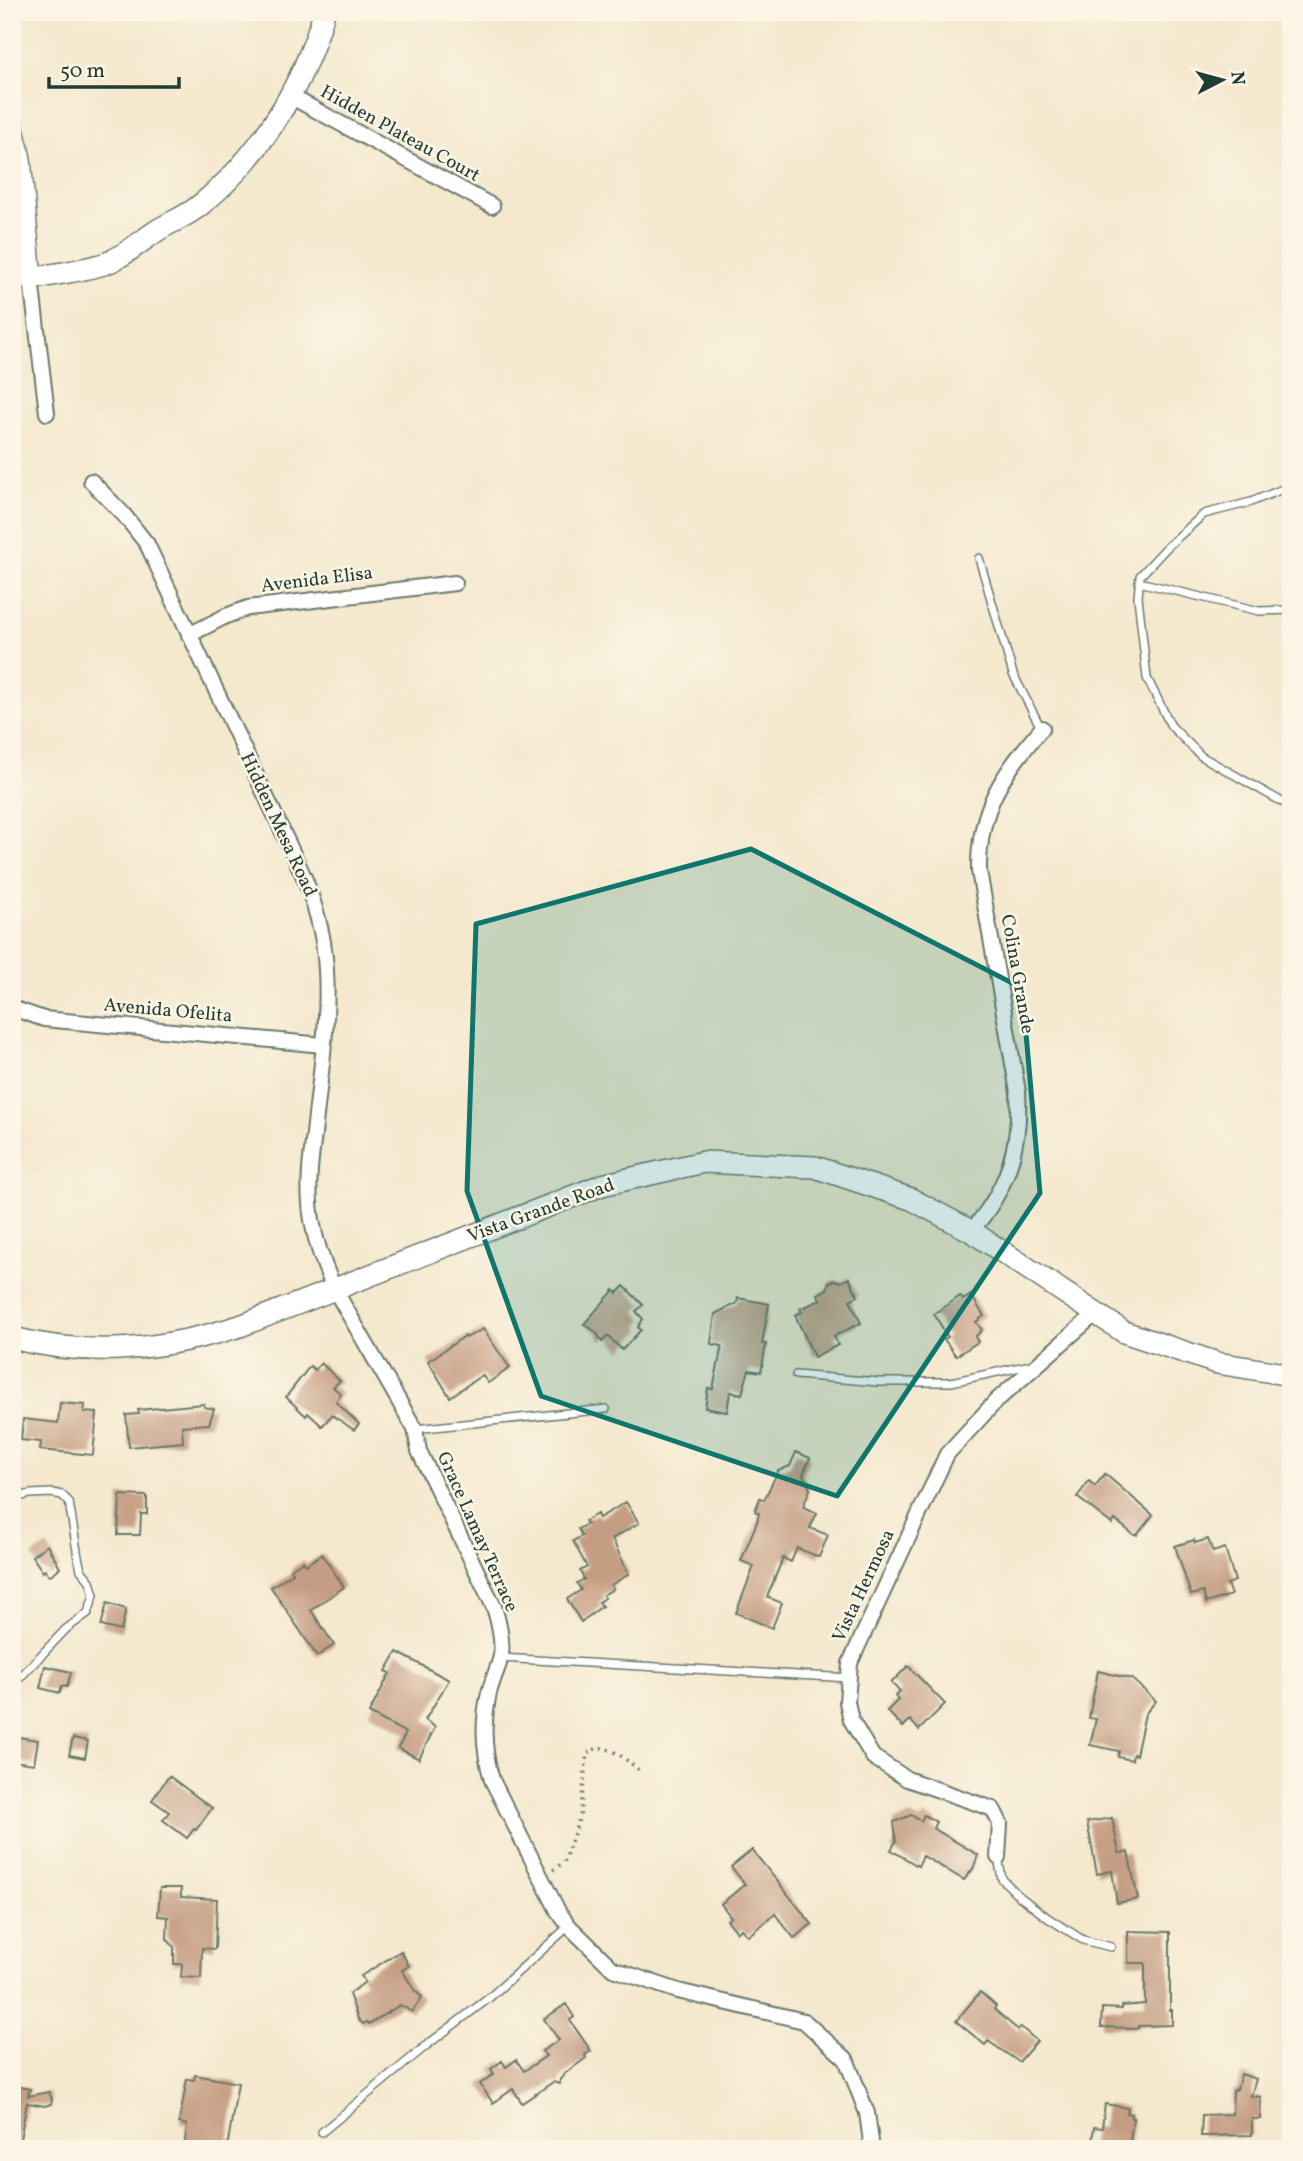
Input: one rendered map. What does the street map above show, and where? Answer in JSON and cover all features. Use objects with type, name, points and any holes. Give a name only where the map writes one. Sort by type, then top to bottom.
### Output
[{"type":"street","points":[[22,280],[108,262],[197,208],[237,170],[289,96],[312,49],[324,12]]},
{"type":"street","name":"Hidden Plateau Court","points":[[289,96],[492,206]]},
{"type":"street","points":[[12,125],[20,159],[22,280],[47,413]]},
{"type":"street","name":"Hidden Mesa Road","points":[[91,481],[147,544],[304,877],[317,912],[326,966],[323,1045],[309,1181],[310,1206],[319,1251],[335,1290]]},
{"type":"street","name":"Avenida Elisa","points":[[189,635],[248,608],[455,583]]},
{"type":"street","name":"Colina Grande","points":[[971,1231],[992,1205],[1008,1174],[1018,1134],[1019,1113],[1018,1092],[979,871],[980,840],[988,808],[1003,777],[1042,729]]},
{"type":"street","name":"Avenida Ofelita","points":[[12,1008],[44,1019],[323,1045]]},
{"type":"street","name":"Vista Grande Road","points":[[12,1338],[43,1346],[91,1351],[152,1348],[240,1326],[602,1185],[704,1162],[815,1167],[911,1199],[971,1231],[1124,1332],[1217,1363],[1291,1375]]},
{"type":"street","name":"Grace Lamay Terrace","points":[[335,1290],[415,1429],[419,1451],[494,1607],[500,1632],[500,1658],[486,1709],[486,1760],[492,1780],[558,1911],[569,1926],[613,1969],[678,1991],[804,2021],[846,2059],[867,2113],[872,2149]]},
{"type":"street","name":"Vista Hermosa","points":[[998,1857],[1000,1823],[993,1809],[907,1779],[873,1756],[851,1720],[847,1702],[850,1663],[947,1454],[992,1405],[1095,1314]]},
{"type":"lane","points":[[1285,488],[1251,502],[1204,514],[1168,546],[1140,579],[1138,597],[1147,678],[1171,726],[1201,756],[1291,807]]},
{"type":"lane","points":[[979,558],[1013,674],[1042,729]]},
{"type":"lane","points":[[1140,579],[1259,611],[1291,610]]},
{"type":"lane","points":[[796,1375],[878,1382],[951,1382],[1039,1363]]},
{"type":"lane","points":[[415,1429],[606,1409]]},
{"type":"lane","points":[[12,1499],[30,1494],[52,1493],[62,1495],[69,1502],[81,1570],[90,1581],[94,1595],[88,1613],[66,1629],[12,1686]]},
{"type":"lane","points":[[500,1658],[849,1678]]},
{"type":"lane","points":[[998,1857],[1002,1879],[1019,1896],[1083,1940],[1111,1947]]},
{"type":"lane","points":[[12,1887],[18,1900]]},
{"type":"lane","points":[[322,2132],[489,1998],[569,1926]]},
{"type":"path","points":[[542,1877],[564,1863],[580,1816],[587,1754],[598,1748],[607,1750],[640,1771]]},
{"type":"highlighted area","points":[[751,849],[1022,988],[1040,1193],[837,1496],[541,1396],[467,1191],[476,924]]},
{"type":"building","points":[[849,1278],[858,1296],[850,1300],[861,1323],[834,1336],[838,1345],[814,1357],[795,1315],[802,1312],[800,1309],[820,1300],[818,1294],[827,1289],[829,1282],[841,1282]]},
{"type":"building","points":[[624,1286],[643,1305],[636,1311],[643,1319],[638,1327],[641,1330],[622,1350],[608,1336],[602,1342],[596,1332],[584,1324],[614,1290],[617,1293]]},
{"type":"building","points":[[971,1295],[984,1316],[976,1322],[982,1330],[975,1337],[978,1342],[956,1356],[944,1339],[948,1337],[934,1314],[960,1296],[963,1300]]},
{"type":"building","points":[[738,1298],[769,1304],[762,1344],[766,1344],[761,1372],[749,1370],[742,1394],[730,1392],[727,1412],[705,1408],[708,1388],[713,1389],[722,1346],[711,1344],[715,1314],[737,1303]]},
{"type":"building","points":[[483,1329],[510,1368],[488,1383],[482,1375],[450,1397],[428,1361],[465,1336],[466,1338]]},
{"type":"building","points":[[321,1363],[340,1381],[333,1387],[341,1394],[336,1402],[359,1424],[354,1430],[332,1415],[322,1426],[308,1413],[306,1416],[286,1397],[310,1366],[315,1370]]},
{"type":"building","points":[[60,1403],[85,1405],[84,1412],[97,1413],[93,1455],[40,1450],[41,1442],[21,1440],[23,1419],[58,1423]]},
{"type":"building","points":[[204,1404],[204,1407],[214,1409],[209,1424],[182,1426],[183,1442],[129,1447],[126,1415],[139,1414],[138,1410]]},
{"type":"building","points":[[796,1452],[810,1458],[803,1475],[810,1489],[803,1507],[817,1513],[810,1528],[828,1535],[819,1557],[797,1548],[791,1562],[783,1558],[767,1597],[782,1603],[772,1628],[736,1613],[754,1566],[741,1561],[757,1522],[759,1513],[755,1511],[760,1498],[764,1500],[778,1471],[790,1466]]},
{"type":"building","points":[[1105,1474],[1153,1515],[1137,1535],[1115,1520],[1112,1524],[1077,1497],[1089,1481],[1095,1486]]},
{"type":"building","points":[[120,1495],[147,1496],[147,1514],[141,1514],[140,1535],[118,1535]]},
{"type":"building","points":[[626,1502],[639,1523],[612,1539],[629,1574],[611,1585],[613,1589],[603,1595],[605,1598],[599,1602],[602,1606],[581,1622],[567,1599],[581,1590],[577,1583],[584,1579],[580,1571],[587,1567],[573,1541],[582,1536],[578,1529],[587,1524],[585,1521],[597,1514],[599,1518]]},
{"type":"building","points":[[1208,1539],[1213,1552],[1225,1548],[1235,1581],[1227,1584],[1231,1595],[1206,1603],[1203,1592],[1191,1595],[1175,1546]]},
{"type":"building","points":[[47,1545],[60,1568],[49,1576],[32,1556]]},
{"type":"building","points":[[322,1554],[344,1587],[311,1610],[334,1645],[317,1656],[271,1587],[293,1573],[291,1569],[303,1561],[306,1565]]},
{"type":"building","points":[[107,1603],[126,1609],[121,1631],[101,1626]]},
{"type":"building","points":[[397,1652],[449,1680],[425,1720],[435,1727],[419,1759],[398,1748],[406,1733],[369,1713],[390,1673],[386,1671]]},
{"type":"building","points":[[45,1666],[71,1672],[67,1687],[62,1686],[60,1693],[40,1688]]},
{"type":"building","points":[[908,1666],[945,1704],[919,1730],[910,1720],[903,1727],[887,1711],[898,1700],[895,1696],[900,1691],[891,1683]]},
{"type":"building","points":[[1098,1671],[1132,1679],[1156,1701],[1145,1714],[1136,1755],[1133,1754],[1132,1760],[1118,1757],[1119,1751],[1090,1745],[1096,1719],[1089,1718]]},
{"type":"building","points":[[12,1736],[38,1740],[34,1764],[12,1761]]},
{"type":"building","points":[[73,1738],[88,1741],[85,1758],[69,1755]]},
{"type":"building","points":[[169,1776],[212,1808],[187,1838],[163,1820],[169,1812],[152,1800]]},
{"type":"building","points":[[911,1815],[921,1821],[924,1815],[936,1822],[933,1828],[978,1855],[973,1869],[964,1880],[923,1856],[918,1866],[891,1850],[896,1841],[894,1822]]},
{"type":"building","points":[[1112,1818],[1119,1853],[1128,1852],[1138,1899],[1117,1903],[1112,1871],[1097,1874],[1087,1822]]},
{"type":"building","points":[[752,1850],[812,1924],[794,1938],[775,1914],[748,1936],[741,1929],[737,1932],[727,1920],[731,1917],[721,1904],[745,1884],[731,1867]]},
{"type":"building","points":[[160,1888],[181,1888],[181,1897],[217,1899],[215,1949],[202,1948],[201,1978],[181,1977],[182,1964],[174,1964],[174,1947],[167,1939],[168,1917],[158,1916]]},
{"type":"building","points":[[1128,1931],[1170,1932],[1172,2025],[1101,2027],[1102,2008],[1122,2009],[1122,2006],[1145,2004],[1145,1963],[1128,1963]]},
{"type":"building","points":[[401,1951],[409,1966],[402,1970],[422,1997],[412,2012],[400,2005],[369,2024],[363,2024],[358,2019],[349,1994],[365,1982],[361,1976]]},
{"type":"building","points":[[980,1992],[996,2006],[994,2009],[1018,2030],[1021,2027],[1037,2041],[1019,2062],[988,2041],[985,2045],[956,2021]]},
{"type":"building","points":[[566,2004],[574,2017],[571,2022],[591,2051],[585,2055],[586,2058],[563,2075],[560,2084],[553,2082],[522,2103],[513,2089],[493,2103],[480,2084],[494,2074],[491,2069],[502,2061],[506,2067],[516,2060],[524,2071],[546,2056],[542,2051],[559,2040],[544,2019]]},
{"type":"building","points":[[1241,2074],[1256,2079],[1251,2096],[1261,2097],[1260,2119],[1252,2119],[1252,2135],[1201,2136],[1202,2115],[1232,2114],[1233,2091],[1237,2089]]},
{"type":"building","points":[[195,2075],[238,2083],[225,2148],[208,2145],[208,2149],[184,2149],[187,2125],[179,2123],[187,2079],[194,2080]]},
{"type":"building","points":[[12,2085],[30,2089],[28,2096],[49,2092],[52,2099],[51,2104],[45,2106],[27,2103],[19,2144],[12,2143]]},
{"type":"building","points":[[1105,2104],[1128,2108],[1127,2113],[1133,2118],[1129,2149],[1091,2149],[1094,2127],[1102,2128]]}]
